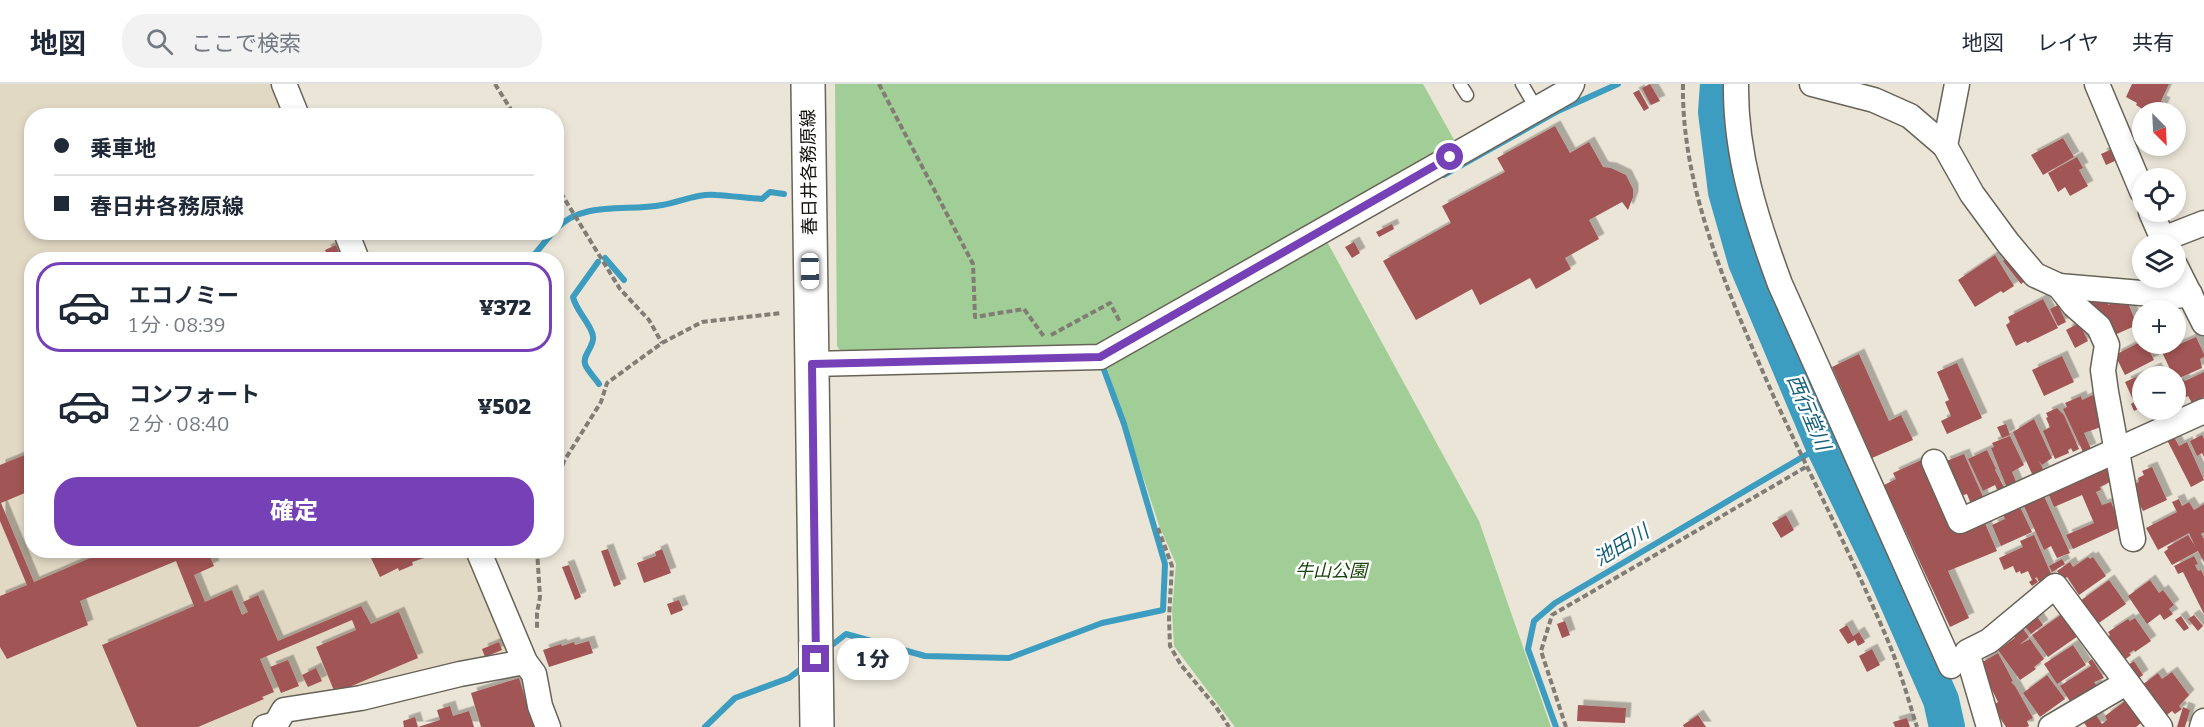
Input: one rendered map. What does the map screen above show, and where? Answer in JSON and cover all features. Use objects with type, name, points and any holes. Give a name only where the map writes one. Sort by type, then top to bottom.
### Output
[{"type":"main road","name":"春日井各務原線","points":[[808,84],[817,727]]},
{"type":"street","points":[[284,84],[294,108]]},
{"type":"street","points":[[812,364],[1100,357],[1568,91],[1572,84]]},
{"type":"street","points":[[1736,84],[1741,160],[1759,226],[1780,284],[1951,666]]},
{"type":"street","points":[[1812,84],[1874,100],[1910,116],[1945,146],[1972,194],[2035,275],[2059,286],[2176,296],[2190,294]]},
{"type":"street","points":[[1945,146],[1957,84]]},
{"type":"street","points":[[2097,84],[2132,168]]},
{"type":"street","points":[[2181,234],[2204,223]]},
{"type":"street","points":[[2059,286],[2074,305],[2099,327],[2107,345],[2103,370],[2133,538]]},
{"type":"street","points":[[2186,286],[2204,323]]},
{"type":"street","points":[[1934,462],[1960,521],[2204,411]]},
{"type":"street","points":[[481,558],[525,662],[534,674],[540,706],[548,727]]},
{"type":"street","points":[[1989,727],[1967,652],[1989,641],[2055,586],[2160,727]]},
{"type":"street","points":[[265,727],[276,724],[284,710],[361,698],[460,674],[525,662]]},
{"type":"street","points":[[2050,727],[2126,682]]},
{"type":"street","points":[[2202,727],[2204,721]]},
{"type":"lane","points":[[1522,84],[1536,108]]},
{"type":"path","points":[[495,84],[509,108]]},
{"type":"path","points":[[879,84],[973,264],[975,317],[1024,309],[1045,339],[1110,303],[1130,342]]},
{"type":"path","points":[[1683,84],[1686,139],[1696,188],[1722,272],[1748,339],[1889,643],[1917,727]]},
{"type":"path","points":[[564,198],[620,289],[649,320],[662,343]]},
{"type":"path","points":[[564,461],[601,402],[607,383],[662,343],[702,322],[782,313]]},
{"type":"path","points":[[1566,727],[1541,651],[1552,615],[1806,467]]},
{"type":"path","points":[[1158,528],[1172,566],[1170,646],[1180,665],[1216,707],[1229,727]]},
{"type":"path","points":[[537,632],[540,597],[538,558]]},
{"type":"shaded area","points":[[0,84],[275,84],[285,108],[24,108],[24,240],[340,240],[346,252],[24,252],[24,558],[474,558],[511,647],[503,660],[250,727],[0,727]]},
{"type":"green space","name":"牛山公園","points":[[835,84],[1423,84],[1457,145],[1318,225],[1479,521],[1551,727],[1235,727],[1174,646],[1172,611],[1176,564],[1159,525],[1100,347],[842,353],[837,346]]},
{"type":"building","points":[[1650,84],[1660,101],[1651,105],[1642,88]]},
{"type":"building","points":[[2132,84],[2169,84],[2161,101],[2163,102],[2135,102],[2126,97]]},
{"type":"building","points":[[1639,90],[1649,108],[1644,111],[1633,93]]},
{"type":"building","points":[[1555,126],[1570,153],[1589,142],[1603,167],[1626,175],[1633,189],[1633,197],[1628,210],[1622,202],[1589,220],[1599,239],[1565,258],[1571,269],[1536,289],[1530,278],[1480,305],[1472,289],[1416,320],[1383,261],[1451,223],[1442,206],[1505,172],[1497,158]]},
{"type":"building","points":[[2063,138],[2074,157],[2043,175],[2031,155]]},
{"type":"building","points":[[2112,149],[2117,160],[2106,165],[2101,154]]},
{"type":"building","points":[[2077,157],[2083,168],[2079,170],[2088,186],[2070,196],[2065,187],[2058,192],[2048,173]]},
{"type":"building","points":[[1392,224],[1394,229],[1379,237],[1376,232]]},
{"type":"building","points":[[1354,242],[1360,253],[1352,258],[1345,247]]},
{"type":"building","points":[[336,245],[339,252],[326,252],[325,250]]},
{"type":"building","points":[[1995,255],[2014,286],[1975,307],[1958,280]]},
{"type":"building","points":[[2010,255],[2029,278],[2021,284],[2003,261]]},
{"type":"building","points":[[2108,298],[2108,305],[2126,298],[2132,313],[2132,327],[2110,337],[2075,299]]},
{"type":"building","points":[[2043,299],[2058,328],[2016,346],[2006,325],[2010,322],[2008,317]]},
{"type":"building","points":[[2058,305],[2066,322],[2058,326],[2050,309]]},
{"type":"building","points":[[2079,323],[2088,341],[2075,348],[2066,330]]},
{"type":"building","points":[[2196,337],[2204,357],[2200,359],[2202,368],[2186,375],[2186,366],[2168,366],[2163,354],[2186,354],[2186,341]]},
{"type":"building","points":[[2132,346],[2132,354],[2151,354],[2154,360],[2142,366],[2132,366],[2132,371],[2125,375],[2115,355]]},
{"type":"building","points":[[1859,354],[1889,421],[1901,415],[1913,440],[1872,458],[1832,367]]},
{"type":"building","points":[[2062,356],[2074,382],[2044,396],[2032,370]]},
{"type":"building","points":[[1957,363],[1982,418],[1947,434],[1941,421],[1951,416],[1945,402],[1949,400],[1937,372]]},
{"type":"building","points":[[2204,372],[2204,397],[2192,403],[2188,396],[2186,397],[2186,381]]},
{"type":"building","points":[[2132,379],[2132,398],[2125,382]]},
{"type":"building","points":[[2095,394],[2101,427],[2084,433],[2091,449],[2083,452],[2063,409],[2067,407],[2065,403],[2081,396],[2082,400]]},
{"type":"building","points":[[2057,408],[2064,415],[2079,449],[2073,452],[2071,448],[2068,450],[2069,453],[2055,459],[2043,431],[2050,427],[2046,413]]},
{"type":"building","points":[[2034,419],[2052,458],[2042,465],[2039,461],[2044,471],[2033,476],[2013,432]]},
{"type":"building","points":[[2006,424],[2010,435],[2002,438],[1997,427]]},
{"type":"building","points":[[2173,435],[2179,446],[2187,442],[2204,480],[2191,487],[2166,438]]},
{"type":"building","points":[[2202,435],[2204,457],[2202,453],[2197,456],[2190,441]]},
{"type":"building","points":[[2010,436],[2024,465],[2012,472],[2017,484],[2007,488],[1991,448],[1994,447],[1992,443]]},
{"type":"building","points":[[1987,450],[2005,489],[1998,492],[1995,485],[1983,491],[1968,459]]},
{"type":"building","points":[[1964,454],[1984,499],[1971,504],[1967,494],[1960,496],[1944,462]]},
{"type":"building","points":[[24,455],[24,493],[1,503],[34,582],[90,558],[210,558],[214,566],[194,575],[205,602],[232,590],[242,615],[248,612],[243,602],[258,595],[278,641],[361,606],[371,624],[399,612],[418,658],[335,693],[316,647],[356,630],[352,620],[260,659],[274,692],[262,697],[264,699],[198,727],[137,727],[102,645],[194,606],[176,561],[80,601],[88,625],[7,659],[0,647],[0,596],[27,585],[0,521],[0,465]]},
{"type":"building","points":[[1926,458],[1960,532],[1984,521],[1997,551],[1948,571],[1969,618],[1950,627],[1884,485],[1896,479],[1893,473]]},
{"type":"building","points":[[2106,467],[2112,481],[2100,487],[2101,490],[2096,492],[2102,505],[2111,502],[2121,527],[2073,549],[2066,535],[2094,523],[2082,495],[2054,507],[2048,493]]},
{"type":"building","points":[[2152,467],[2167,500],[2143,511],[2130,486],[2139,482],[2138,478],[2144,475],[2142,471]]},
{"type":"building","points":[[2043,494],[2070,553],[2057,558],[2051,546],[2044,550],[2023,504]]},
{"type":"building","points":[[2179,499],[2182,506],[2189,502],[2194,510],[2204,504],[2204,532],[2201,534],[2204,539],[2204,562],[2198,551],[2172,565],[2164,552],[2168,549],[2167,547],[2188,535],[2195,546],[2189,533],[2158,550],[2146,528],[2177,512],[2172,502]]},
{"type":"building","points":[[2019,505],[2032,532],[2001,546],[1992,525],[2005,519],[2002,513]]},
{"type":"building","points":[[1786,515],[1794,530],[1781,538],[1772,523]]},
{"type":"building","points":[[2034,535],[2052,576],[2039,582],[2037,577],[2035,578],[2038,582],[2032,586],[2029,582],[2032,580],[2028,571],[2021,574],[2020,571],[2016,573],[2013,566],[2004,570],[1999,558],[2023,547],[2020,541]]},
{"type":"building","points":[[608,549],[621,584],[614,587],[601,551]]},
{"type":"building","points":[[662,549],[671,573],[644,583],[637,563],[656,556],[655,552]]},
{"type":"building","points":[[2194,556],[2198,564],[2195,565],[2198,571],[2201,570],[2204,576],[2204,614],[2183,572],[2178,574],[2174,566]]},
{"type":"building","points":[[2088,557],[2090,559],[2093,557],[2106,576],[2079,595],[2067,577],[2063,580],[2057,571],[2070,562],[2073,567]]},
{"type":"building","points":[[371,558],[424,558],[412,562],[413,565],[399,571],[398,568],[380,577]]},
{"type":"building","points":[[2062,559],[2065,564],[2052,572],[2049,566]]},
{"type":"building","points":[[569,565],[581,597],[575,600],[562,567]]},
{"type":"building","points":[[2109,580],[2126,604],[2096,625],[2080,601]]},
{"type":"building","points":[[2150,580],[2159,593],[2163,590],[2174,605],[2169,609],[2173,614],[2164,620],[2160,614],[2147,624],[2128,596]]},
{"type":"building","points":[[679,600],[683,610],[671,615],[667,604]]},
{"type":"building","points":[[2062,614],[2078,636],[2048,657],[2032,635]]},
{"type":"building","points":[[2036,615],[2043,625],[2031,634],[2023,624]]},
{"type":"building","points":[[2194,615],[2203,626],[2198,631],[2188,619]]},
{"type":"building","points":[[2181,616],[2189,628],[2184,631],[2175,620]]},
{"type":"building","points":[[2135,618],[2151,641],[2135,652],[2134,650],[2129,653],[2131,655],[2123,661],[2106,638],[2110,635],[2108,632],[2128,619],[2130,621]]},
{"type":"building","points":[[1565,621],[1570,635],[1562,638],[1557,624]]},
{"type":"building","points":[[1847,625],[1853,636],[1859,632],[1865,642],[1858,646],[1855,640],[1848,644],[1839,630]]},
{"type":"building","points":[[2021,626],[2029,637],[2019,645],[2030,639],[2044,659],[2034,667],[2036,669],[2020,680],[1998,650],[2015,638],[2011,633]]},
{"type":"building","points":[[589,641],[593,653],[549,667],[543,650],[561,644],[562,646],[574,642],[575,645]]},
{"type":"building","points":[[499,642],[502,650],[485,657],[482,649]]},
{"type":"building","points":[[2073,645],[2086,665],[2057,684],[2044,664]]},
{"type":"building","points":[[1872,649],[1880,665],[1867,672],[1859,656]]},
{"type":"building","points":[[1998,653],[2013,681],[2011,682],[2033,718],[2027,721],[2029,726],[2027,727],[2006,727],[1992,706],[1998,702],[1979,664]]},
{"type":"building","points":[[2092,659],[2104,678],[2094,682],[2099,689],[2073,706],[2060,686],[2091,666],[2088,662]]},
{"type":"building","points":[[288,660],[299,686],[281,693],[270,667]]},
{"type":"building","points":[[2134,661],[2143,675],[2135,681],[2125,667]]},
{"type":"building","points":[[316,668],[322,681],[308,687],[302,675]]},
{"type":"building","points":[[2172,672],[2189,695],[2179,706],[2182,709],[2175,714],[2172,711],[2163,718],[2142,685],[2158,673],[2162,679]]},
{"type":"building","points":[[2047,675],[2065,699],[2040,717],[2023,693]]},
{"type":"building","points":[[519,678],[534,727],[481,727],[471,693]]},
{"type":"building","points":[[2125,701],[2141,723],[2136,727],[2087,727],[2082,720],[2094,712],[2102,724],[2107,720],[2105,716]]},
{"type":"building","points":[[1578,705],[1626,708],[1625,723],[1577,721]]},
{"type":"building","points":[[450,706],[453,716],[469,711],[474,727],[418,727],[440,720],[437,710]]},
{"type":"building","points":[[2183,707],[2190,710],[2185,727],[2177,727]]},
{"type":"building","points":[[1698,715],[1706,727],[1684,727],[1683,725]]},
{"type":"building","points":[[415,717],[418,727],[404,727],[403,721]]},
{"type":"building","points":[[1907,718],[1910,727],[1895,727],[1893,722]]},
{"type":"waterway","points":[[1444,175],[1558,111],[1618,84]]},
{"type":"waterway","name":"西行堂川","points":[[1718,84],[1716,112],[1726,192],[1746,262],[1823,445],[1885,573],[1941,700],[1947,727]]},
{"type":"waterway","points":[[564,222],[579,214],[592,211],[649,207],[702,195],[762,199],[770,192],[784,194]]},
{"type":"waterway","points":[[537,252],[546,240]]},
{"type":"waterway","points":[[605,258],[624,280]]},
{"type":"waterway","points":[[598,262],[573,297],[592,331],[593,340],[585,357],[585,364],[599,384]]},
{"type":"waterway","points":[[827,649],[846,634],[925,656],[1009,658],[1102,623],[1163,610],[1165,564],[1124,424],[1103,367],[1108,364]]},
{"type":"waterway","name":"池田川","points":[[1556,727],[1528,649],[1534,621],[1555,603],[1823,445]]},
{"type":"waterway","points":[[705,727],[735,698],[789,678],[805,666]]},
{"type":"route","points":[[816,659],[812,364],[1100,357],[1130,342],[1450,157]]}]
